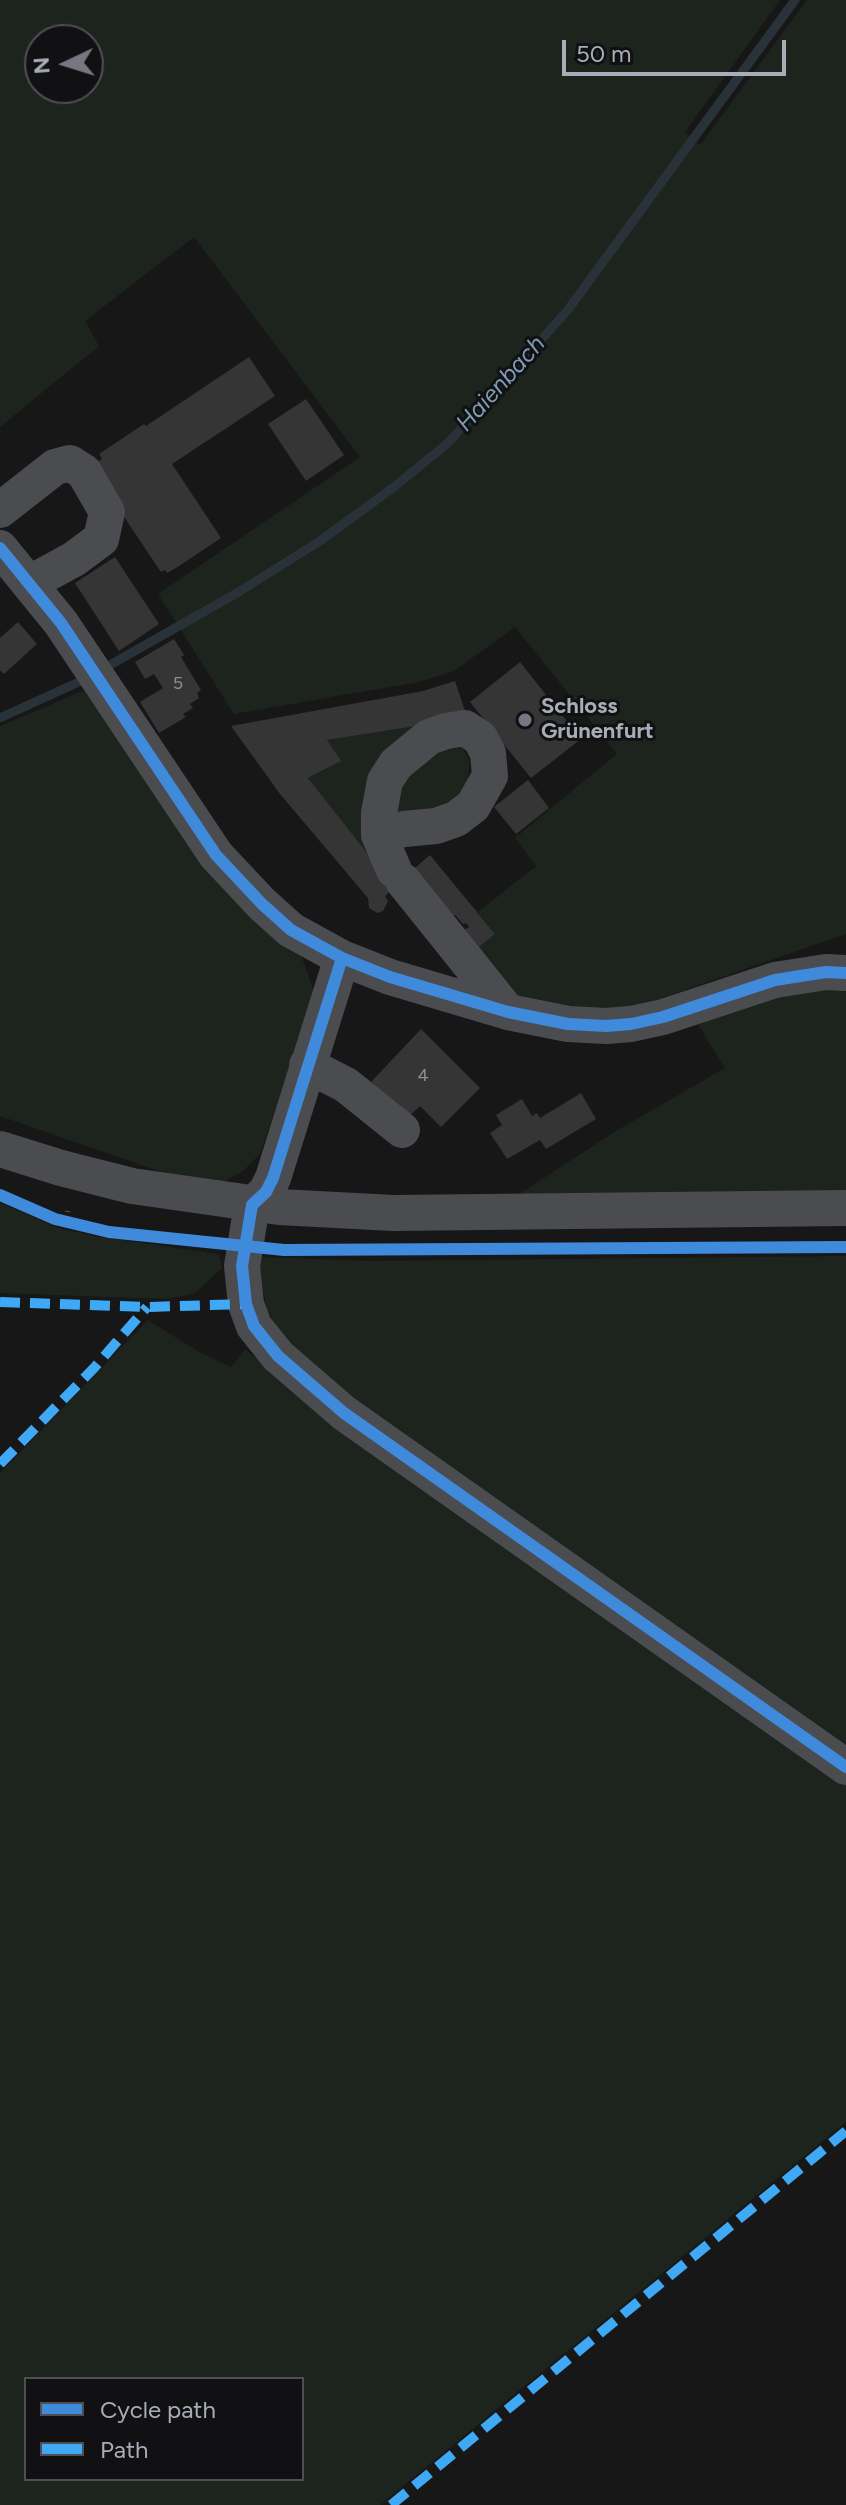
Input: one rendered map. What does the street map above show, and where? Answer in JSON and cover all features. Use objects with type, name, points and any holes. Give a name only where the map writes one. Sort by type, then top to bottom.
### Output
[{"type":"street","points":[[0,510],[55,467],[70,463],[84,472],[107,512],[101,539],[74,559],[30,583]]},
{"type":"street","points":[[0,548],[69,635],[216,855],[291,930],[342,958],[390,977],[508,1012],[568,1024],[631,1024],[663,1017],[775,980],[826,972],[846,973]]},
{"type":"street","points":[[379,835],[398,876],[508,1012]]},
{"type":"street","points":[[390,977],[424,971],[439,958],[438,926]]},
{"type":"street","points":[[342,958],[273,1178],[266,1192],[252,1205],[243,1248],[243,1286],[254,1326],[278,1356],[344,1413],[846,1767]]},
{"type":"street","points":[[307,1065],[346,1085],[402,1130]]},
{"type":"street","points":[[0,1149],[132,1186],[252,1205],[393,1213],[846,1208]]},
{"type":"path","points":[[66,1222],[68,1211]]},
{"type":"shaded area","points":[[0,0],[780,0],[685,132],[700,145],[807,0],[846,0],[846,934],[633,1008],[550,1010],[513,994],[474,951],[495,934],[478,912],[536,866],[515,838],[617,754],[515,627],[454,671],[419,682],[234,714],[158,594],[360,457],[194,237],[85,321],[99,346],[0,427]]},
{"type":"shaded area","points":[[90,688],[300,952],[313,989],[311,1007],[260,1154],[243,1171],[224,1182],[193,1183],[0,1116],[0,726]]},
{"type":"shaded area","points":[[429,724],[391,759],[386,877],[308,778],[340,761],[327,740]]},
{"type":"shaded area","points":[[451,743],[462,747],[470,761],[467,786],[450,807],[392,823],[397,783]]},
{"type":"shaded area","points":[[846,987],[846,1194],[516,1196],[616,1131],[725,1068],[694,1018],[785,990]]},
{"type":"shaded area","points":[[0,1203],[59,1228],[219,1254],[222,1268],[194,1294],[165,1299],[0,1293]]},
{"type":"shaded area","points":[[846,1256],[846,1749],[325,1381],[296,1354],[277,1328],[267,1309],[259,1270],[260,1257],[373,1261]]},
{"type":"shaded area","points":[[148,1320],[199,1352],[231,1367],[245,1349],[319,1410],[846,1782],[846,2122],[380,2505],[0,2505],[0,1473]]},
{"type":"building","points":[[249,357],[275,396],[172,464],[221,538],[176,568],[167,573],[165,570],[161,572],[90,466],[102,459],[99,454]]},
{"type":"building","points":[[306,399],[344,455],[306,481],[268,424]]},
{"type":"building","points":[[115,557],[159,624],[119,651],[75,583]]},
{"type":"building","points":[[18,622],[37,644],[4,674],[0,670],[0,638]]},
{"type":"building","points":[[174,639],[201,690],[197,693],[199,698],[190,704],[193,708],[183,714],[186,717],[159,733],[140,702],[163,688],[154,674],[145,679],[135,662]]},
{"type":"building","name":"Schloss Grünenfurt","points":[[520,662],[581,739],[531,778],[470,702]]},
{"type":"building","points":[[455,681],[465,711],[429,724],[327,740],[341,761],[308,778],[386,877],[409,873],[430,855],[495,934],[474,951],[460,933],[469,927],[466,923],[463,924],[455,915],[447,920],[395,887],[385,896],[388,901],[383,911],[377,913],[369,908],[368,898],[280,794],[231,726],[423,691]]},
{"type":"building","points":[[528,780],[549,808],[516,834],[494,807]]},
{"type":"building","points":[[421,1029],[480,1088],[441,1127],[420,1106],[406,1119],[371,1082]]},
{"type":"building","points":[[581,1093],[596,1119],[546,1149],[540,1140],[507,1159],[490,1133],[502,1125],[496,1115],[522,1099],[532,1116],[537,1113],[540,1118]]},
{"type":"waterway","name":"Haienbach","points":[[110,665],[237,593],[320,541],[448,443],[567,311],[795,0]]},
{"type":"waterway","name":"Haienbach","points":[[0,718],[81,681]]},
{"type":"marked path","points":[[0,1302],[147,1307],[246,1304]]},
{"type":"marked path","points":[[0,1464],[94,1368],[147,1307]]},
{"type":"marked path","points":[[391,2505],[846,2131]]},
{"type":"cycle path","points":[[0,548],[61,623],[216,855],[291,930],[342,958],[390,977],[508,1012],[568,1024],[606,1026],[663,1017],[775,980],[826,972],[846,973]]},
{"type":"cycle path","points":[[342,958],[273,1178],[266,1192],[252,1205],[242,1266],[246,1304],[254,1326],[278,1356],[344,1413],[846,1767]]},
{"type":"cycle path","points":[[0,1195],[55,1219],[109,1232],[284,1250],[846,1247]]},
{"type":"place","name":"Schloss Grünenfurt","points":[[525,720]]}]
